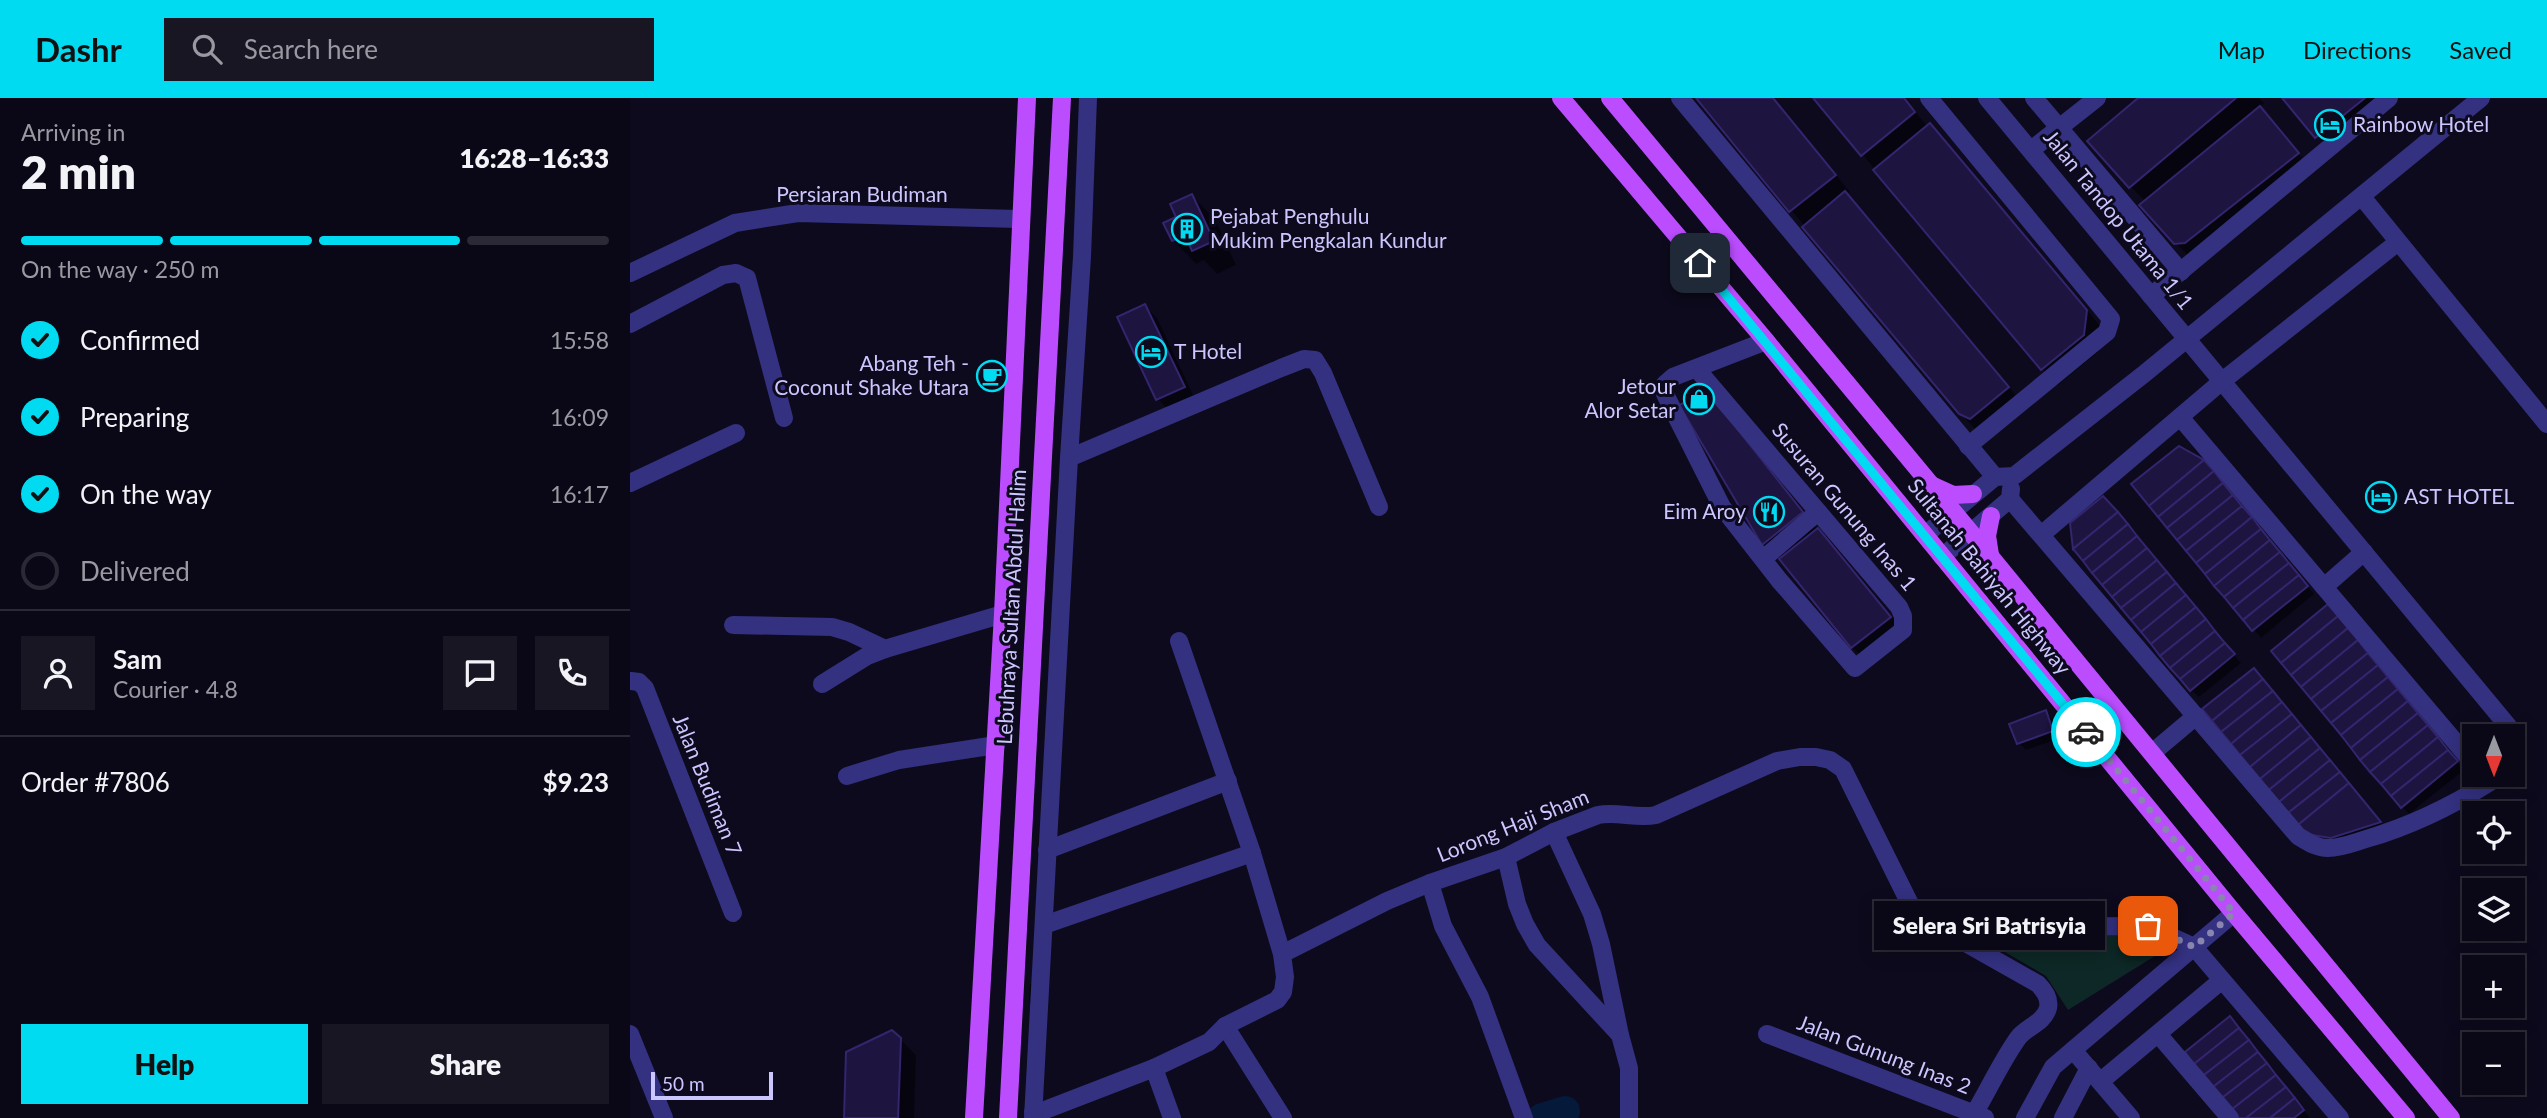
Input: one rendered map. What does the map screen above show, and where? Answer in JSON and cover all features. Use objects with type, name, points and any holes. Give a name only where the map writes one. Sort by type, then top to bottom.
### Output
[{"type":"main road","name":"Lebuhraya Sultan Abdul Halim","points":[[974,1118],[1003,614],[1027,98]]},
{"type":"main road","name":"Lebuhraya Sultan Abdul Halim","points":[[1008,1118],[1062,98]]},
{"type":"main road","name":"Sultanah Bahiyah Highway","points":[[1561,98],[1766,341],[2400,1115]]},
{"type":"main road","name":"Sultanah Bahiyah Highway","points":[[1610,98],[1990,555],[2451,1118]]},
{"type":"main road","points":[[1926,480],[1943,492],[1953,495],[1973,494]]},
{"type":"main road","points":[[1990,555],[1987,536],[1991,516]]},
{"type":"street","points":[[1088,98],[1083,257],[1069,458],[1033,1115],[1154,1068],[1209,1042],[1225,1026],[1277,1000],[1283,992],[1285,977],[1282,954],[1252,853],[1179,641]]},
{"type":"street","points":[[1680,98],[1995,477]]},
{"type":"street","points":[[1929,98],[2111,319],[2107,332],[1968,446]]},
{"type":"street","name":"Jalan Tandop Utama 1/1","points":[[1987,98],[2506,724]]},
{"type":"street","points":[[2034,98],[2180,272]]},
{"type":"street","points":[[2031,150],[2096,98]]},
{"type":"street","points":[[2151,296],[2389,98]]},
{"type":"street","points":[[1925,535],[1995,477],[2014,475],[2362,197],[2481,98]]},
{"type":"street","points":[[2362,197],[2547,424]]},
{"type":"street","name":"Persiaran Budiman","points":[[630,273],[735,223],[778,216],[799,214],[1021,219]]},
{"type":"street","points":[[2041,535],[2221,382],[2398,242]]},
{"type":"street","points":[[630,324],[723,275],[736,273],[747,278],[784,418]]},
{"type":"street","points":[[1696,368],[1766,341]]},
{"type":"street","points":[[1069,458],[1281,368],[1304,359],[1315,360],[1323,373],[1379,507]]},
{"type":"street","name":"Susuran Gunung Inas 1","points":[[1696,368],[1899,607],[1903,615],[1903,630],[1854,668],[1722,507],[1665,394],[1668,380],[1696,368]]},
{"type":"street","points":[[2180,417],[2462,750]]},
{"type":"street","points":[[630,483],[736,433]]},
{"type":"street","points":[[1942,556],[2010,499],[2014,475]]},
{"type":"street","points":[[2010,499],[2298,836],[2313,846],[2343,846],[2399,830],[2453,805],[2480,788]]},
{"type":"street","points":[[1763,559],[1818,512]]},
{"type":"street","points":[[2324,587],[2364,552]]},
{"type":"street","points":[[822,684],[867,656],[885,649],[1003,614]]},
{"type":"street","points":[[733,625],[832,627],[885,649]]},
{"type":"street","name":"Jalan Budiman 7","points":[[631,681],[639,682],[645,688],[733,913]]},
{"type":"street","points":[[2151,753],[2196,716]]},
{"type":"street","points":[[847,776],[899,760],[996,745]]},
{"type":"street","name":"Lorong Haji Sham","points":[[1282,954],[1387,901],[1506,857],[1554,832],[1605,813],[1636,817],[1656,814],[1777,761],[1800,757],[1830,760],[1843,769],[1910,904],[1922,918],[2038,984],[2044,990],[2048,1008],[2042,1019],[2019,1036],[1980,1116]]},
{"type":"street","points":[[1047,850],[1228,782]]},
{"type":"street","points":[[1554,832],[1592,914],[1601,944],[1629,1068],[1629,1118]]},
{"type":"street","points":[[1044,925],[1252,853]]},
{"type":"street","points":[[1506,857],[1517,904],[1537,945],[1620,1035]]},
{"type":"street","points":[[1430,883],[1443,926],[1480,997],[1523,1116]]},
{"type":"street","points":[[2025,1118],[2053,1067],[2234,913]]},
{"type":"street","points":[[1936,927],[2148,926],[2194,947],[2340,1118]]},
{"type":"street","points":[[2063,1118],[2095,1075],[2158,1034],[2222,980]]},
{"type":"street","points":[[1225,1026],[1283,1118]]},
{"type":"street","points":[[630,1034],[635,1061],[664,1118]]},
{"type":"street","name":"Jalan Gunung Inas 2","points":[[1767,1034],[1980,1116]]},
{"type":"street","points":[[2158,1034],[2230,1118]]},
{"type":"street","points":[[2074,1050],[2132,1118]]},
{"type":"street","points":[[1154,1068],[1172,1118]]},
{"type":"green space","points":[[2146,930],[2159,942],[2155,956],[2068,1010],[2046,976],[1976,935]]},
{"type":"building","points":[[1696,98],[1773,98],[1836,175],[1789,212]]},
{"type":"building","points":[[1813,98],[1904,98],[1915,112],[1861,156]]},
{"type":"building","points":[[2138,98],[2236,98],[2129,188],[2087,141]]},
{"type":"building","points":[[2282,98],[2365,98],[2315,138]]},
{"type":"building","points":[[2260,106],[2299,153],[2185,243],[2174,244],[2139,205]]},
{"type":"building","points":[[1930,123],[2087,310],[2084,335],[2041,370],[1873,170]]},
{"type":"building","points":[[1845,191],[2009,387],[1970,419],[1959,414],[1802,227]]},
{"type":"building","name":"Pejabat Penghulu Mukim Pengkalan Kundur","points":[[1192,194],[1214,241],[1192,251],[1185,235],[1172,241],[1163,223],[1176,217],[1170,204]]},
{"type":"building","name":"T Hotel","points":[[1145,304],[1185,387],[1156,400],[1117,317]]},
{"type":"building","points":[[1709,393],[1803,512],[1762,545],[1679,405]]},
{"type":"building","points":[[2179,446],[2204,460],[2149,506],[2131,484]]},
{"type":"building","points":[[2204,460],[2214,471],[2158,517],[2149,506]]},
{"type":"building","points":[[2214,471],[2223,483],[2167,528],[2158,517]]},
{"type":"building","points":[[2223,483],[2233,495],[2177,540],[2167,528]]},
{"type":"building","points":[[2233,495],[2242,506],[2186,551],[2177,540]]},
{"type":"building","points":[[2103,496],[2118,512],[2073,549],[2070,523]]},
{"type":"building","points":[[2242,506],[2252,517],[2196,563],[2186,551]]},
{"type":"building","points":[[2118,512],[2128,524],[2083,561],[2073,549]]},
{"type":"building","points":[[2252,517],[2261,529],[2205,574],[2196,563]]},
{"type":"building","points":[[2128,524],[2137,536],[2092,573],[2083,561]]},
{"type":"building","points":[[1818,528],[1891,617],[1851,648],[1779,559]]},
{"type":"building","points":[[2261,529],[2270,540],[2214,586],[2205,574]]},
{"type":"building","points":[[2137,536],[2147,548],[2102,585],[2092,573]]},
{"type":"building","points":[[2270,540],[2280,552],[2224,597],[2214,586]]},
{"type":"building","points":[[2147,548],[2157,560],[2112,597],[2102,585]]},
{"type":"building","points":[[2280,552],[2289,563],[2233,608],[2224,597]]},
{"type":"building","points":[[2157,560],[2167,572],[2121,608],[2112,597]]},
{"type":"building","points":[[2289,563],[2299,575],[2243,620],[2233,608]]},
{"type":"building","points":[[2167,572],[2176,583],[2131,620],[2121,608]]},
{"type":"building","points":[[2299,575],[2308,586],[2252,631],[2243,620]]},
{"type":"building","points":[[2176,583],[2186,595],[2141,632],[2131,620]]},
{"type":"building","points":[[2186,595],[2196,607],[2151,644],[2141,632]]},
{"type":"building","points":[[2328,604],[2338,616],[2281,663],[2271,651]]},
{"type":"building","points":[[2196,607],[2206,619],[2160,656],[2151,644]]},
{"type":"building","points":[[2338,616],[2348,628],[2291,675],[2281,663]]},
{"type":"building","points":[[2206,619],[2215,631],[2170,668],[2160,656]]},
{"type":"building","points":[[2348,628],[2358,640],[2301,687],[2291,675]]},
{"type":"building","points":[[2215,631],[2225,643],[2180,679],[2170,668]]},
{"type":"building","points":[[2358,640],[2368,653],[2311,699],[2301,687]]},
{"type":"building","points":[[2225,643],[2235,654],[2190,691],[2180,679]]},
{"type":"building","points":[[2368,653],[2378,665],[2321,711],[2311,699]]},
{"type":"building","points":[[2378,665],[2388,677],[2331,723],[2321,711]]},
{"type":"building","points":[[2254,668],[2263,679],[2212,721],[2202,709]]},
{"type":"building","points":[[2388,677],[2398,689],[2341,735],[2331,723]]},
{"type":"building","points":[[2263,679],[2273,691],[2221,732],[2212,721]]},
{"type":"building","points":[[2398,689],[2408,701],[2351,748],[2341,735]]},
{"type":"building","points":[[2273,691],[2282,702],[2231,744],[2221,732]]},
{"type":"building","points":[[2408,701],[2418,713],[2360,760],[2351,748]]},
{"type":"building","points":[[2282,702],[2292,714],[2240,755],[2231,744]]},
{"type":"building","points":[[2046,710],[2053,731],[2017,744],[2009,724]]},
{"type":"building","points":[[2418,713],[2428,725],[2370,772],[2360,760]]},
{"type":"building","points":[[2292,714],[2301,725],[2250,767],[2240,755]]},
{"type":"building","points":[[2301,725],[2311,737],[2260,779],[2250,767]]},
{"type":"building","points":[[2428,725],[2438,737],[2381,784],[2370,772]]},
{"type":"building","points":[[2311,737],[2320,748],[2269,790],[2260,779]]},
{"type":"building","points":[[2438,737],[2448,750],[2391,796],[2381,784]]},
{"type":"building","points":[[2320,748],[2330,760],[2279,802],[2269,790]]},
{"type":"building","points":[[2448,750],[2458,761],[2401,808],[2391,796]]},
{"type":"building","points":[[2330,760],[2340,772],[2288,813],[2279,802]]},
{"type":"building","points":[[2340,772],[2349,783],[2298,825],[2288,813]]},
{"type":"building","points":[[2349,783],[2381,822],[2331,838],[2305,834],[2298,825]]},
{"type":"building","points":[[2230,1016],[2239,1028],[2194,1064],[2185,1052]]},
{"type":"building","points":[[2239,1028],[2249,1040],[2204,1075],[2194,1064]]},
{"type":"building","points":[[892,1030],[901,1038],[898,1118],[844,1118],[846,1052]]},
{"type":"building","points":[[2249,1040],[2258,1052],[2213,1087],[2204,1075]]},
{"type":"building","points":[[2258,1052],[2267,1063],[2222,1098],[2213,1087]]},
{"type":"building","points":[[2267,1063],[2276,1075],[2231,1110],[2222,1098]]},
{"type":"building","points":[[2276,1075],[2286,1087],[2246,1118],[2237,1118],[2231,1110]]},
{"type":"building","points":[[2286,1087],[2295,1098],[2270,1118],[2246,1118]]},
{"type":"building","points":[[2295,1098],[2304,1110],[2294,1118],[2270,1118]]},
{"type":"waterway","points":[[1542,1118],[1565,1111]]},
{"type":"way so far","points":[[2086,732],[2234,913],[2194,947],[2148,926]]},
{"type":"place","name":"Rainbow Hotel","points":[[2330,125]]},
{"type":"place","name":"Pejabat Penghulu Mukim Pengkalan Kundur","points":[[1187,229]]},
{"type":"place","name":"T Hotel","points":[[1151,352]]},
{"type":"place","name":"Abang Teh - Coconut Shake Utara","points":[[992,376]]},
{"type":"place","name":"Jetour Alor Setar","points":[[1699,399]]},
{"type":"place","name":"AST HOTEL","points":[[2381,497]]},
{"type":"place","name":"Eim Aroy","points":[[1769,512]]},
{"type":"place","name":"Selera Sri Batrisyia","points":[[2148,926]]},
{"type":"route","points":[[1700,263],[2086,732]]}]
